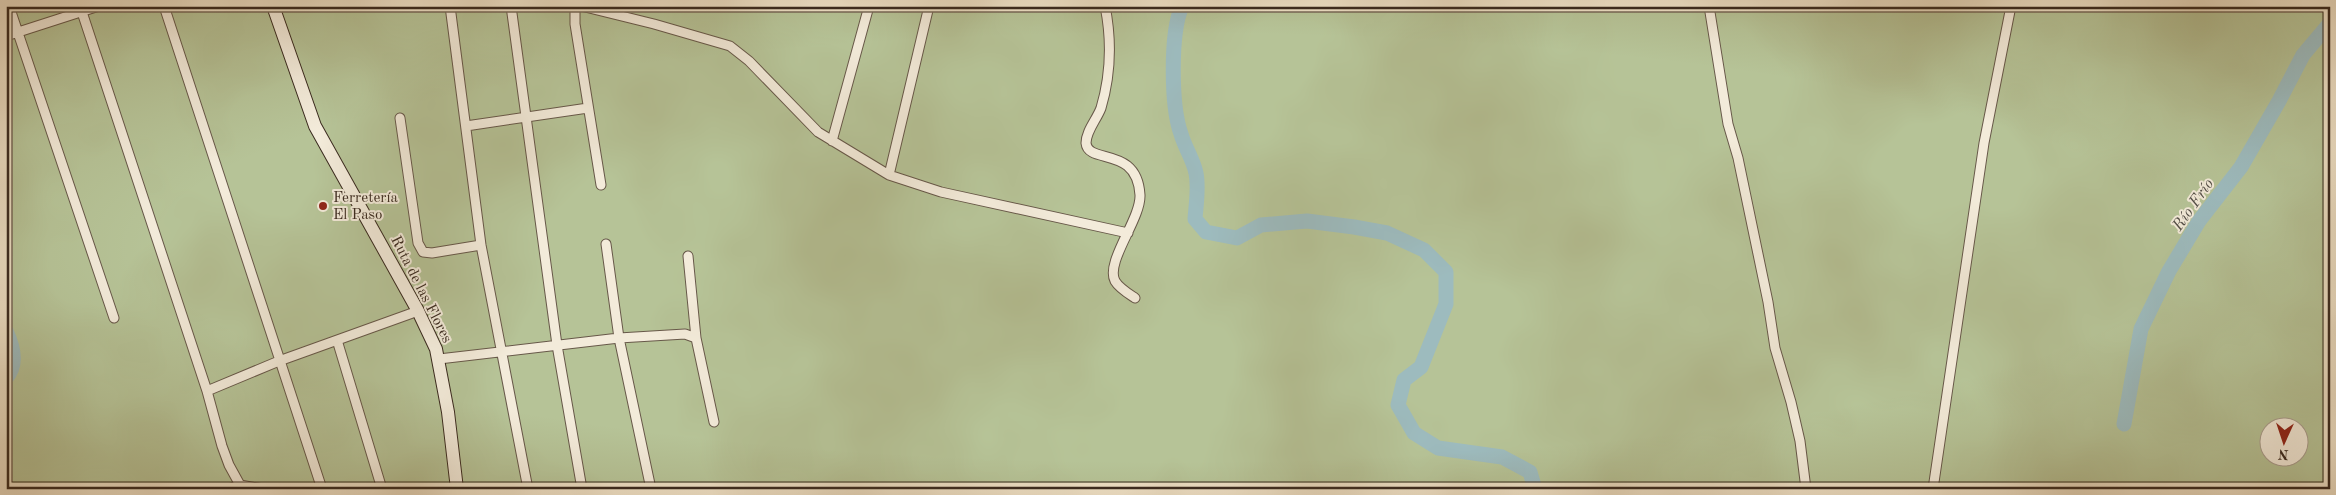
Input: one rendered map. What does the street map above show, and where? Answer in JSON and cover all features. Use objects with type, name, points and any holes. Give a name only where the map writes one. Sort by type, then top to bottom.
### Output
[{"type":"main road","name":"Ruta de las Flores","points":[[273,6],[322,141],[418,310],[439,359],[457,489]]},
{"type":"street","points":[[9,6],[114,318]]},
{"type":"street","points":[[6,36],[81,9],[99,6]]},
{"type":"street","points":[[164,6],[322,489]]},
{"type":"street","points":[[450,6],[481,245],[500,352],[528,489]]},
{"type":"street","points":[[511,6],[557,345],[582,489]]},
{"type":"street","points":[[575,6],[575,24],[601,185]]},
{"type":"street","points":[[580,6],[654,24],[730,46],[774,86],[812,126],[832,141],[889,175],[941,192],[1128,233]]},
{"type":"street","points":[[832,141],[869,6]]},
{"type":"street","points":[[889,175],[928,6]]},
{"type":"street","points":[[1105,6],[1110,50],[1109,76],[1100,110],[1086,139],[1086,146],[1096,155],[1124,162],[1134,172],[1139,184],[1140,198],[1114,265],[1113,278],[1116,284],[1135,298]]},
{"type":"street","points":[[1709,6],[1728,124],[1738,158],[1768,302],[1775,348],[1798,433],[1806,489]]},
{"type":"street","points":[[1933,489],[1984,143],[2011,6]]},
{"type":"street","points":[[81,9],[207,391],[229,465],[240,485]]},
{"type":"street","points":[[466,126],[588,108]]},
{"type":"street","points":[[400,118],[418,244],[423,252],[432,253],[481,245]]},
{"type":"street","points":[[606,244],[619,338],[651,489]]},
{"type":"street","points":[[688,256],[696,338],[714,422]]},
{"type":"street","points":[[207,391],[279,361],[418,310]]},
{"type":"street","points":[[439,359],[619,338],[685,334],[696,338]]},
{"type":"street","points":[[337,340],[382,489]]},
{"type":"street","points":[[229,489],[240,485],[263,489]]},
{"type":"green space","points":[[6,6],[2330,6],[2330,489],[6,489]]},
{"type":"waterway","points":[[1182,6],[1175,33],[1173,70],[1175,106],[1183,139],[1196,173],[1195,219],[1206,232],[1237,238],[1261,225],[1307,221],[1354,227],[1387,233],[1424,250],[1446,272],[1446,304],[1421,367],[1404,380],[1398,405],[1414,433],[1438,448],[1502,457],[1530,472],[1535,489]]},
{"type":"waterway","name":"Río Frío","points":[[2124,424],[2141,329],[2169,271],[2199,221],[2241,167],[2303,55],[2330,23]]},
{"type":"waterway","points":[[6,331],[13,355],[12,367],[6,378]]},
{"type":"place","name":"Ferretería El Paso","points":[[323,206]]}]
